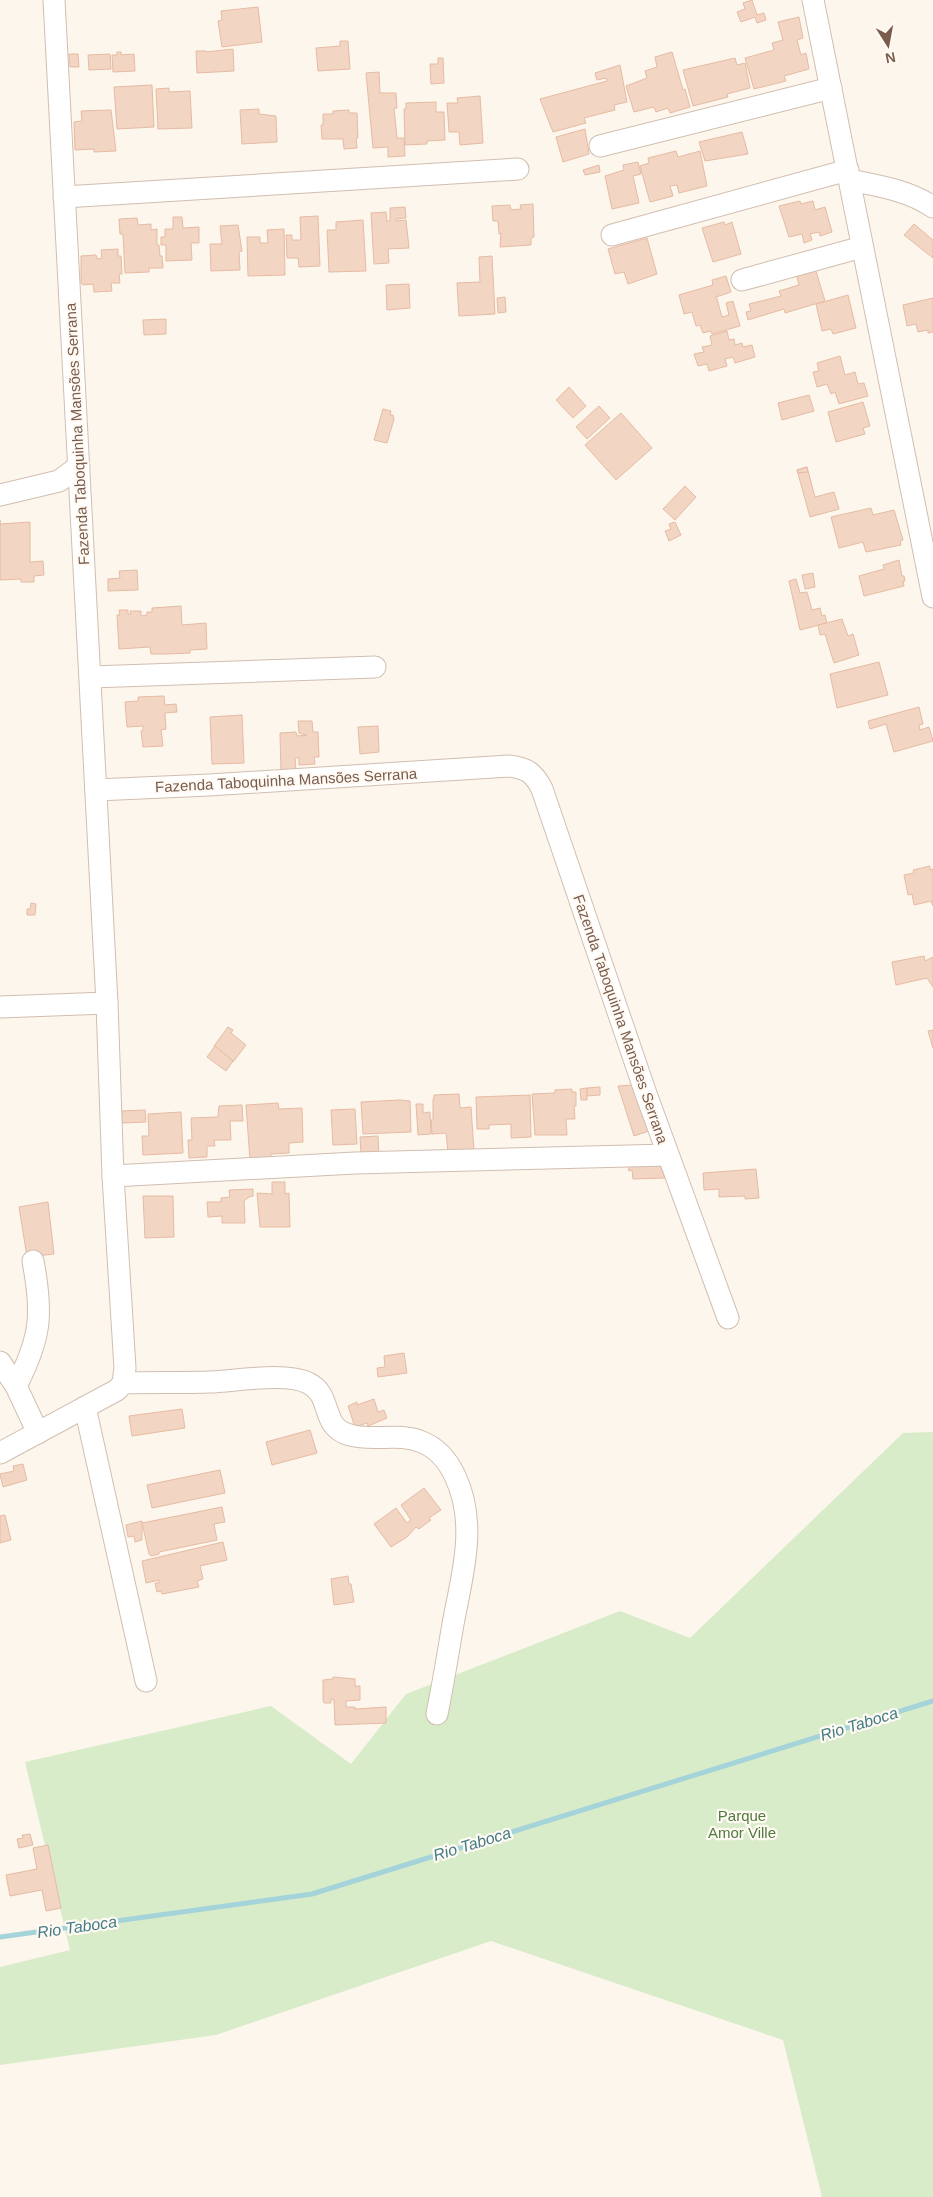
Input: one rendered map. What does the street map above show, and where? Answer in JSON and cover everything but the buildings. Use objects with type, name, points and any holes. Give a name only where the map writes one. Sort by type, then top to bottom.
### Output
[{"type":"street","name":"Fazenda Taboquinha Mansões Serrana","points":[[54,0],[91,677],[107,1003],[113,1176],[125,1368],[123,1382]]},
{"type":"street","points":[[813,0],[933,597]]},
{"type":"street","points":[[600,146],[830,88]]},
{"type":"street","points":[[64,197],[518,169]]},
{"type":"street","points":[[612,235],[849,175],[920,198],[933,207]]},
{"type":"street","points":[[742,280],[862,247]]},
{"type":"street","points":[[0,495],[59,481],[79,466]]},
{"type":"street","points":[[91,677],[375,667]]},
{"type":"street","name":"Fazenda Taboquinha Mansões Serrana","points":[[96,790],[219,785],[509,766],[531,771],[542,790],[668,1155],[355,1163],[113,1176]]},
{"type":"street","points":[[0,1007],[107,1003]]},
{"type":"street","points":[[668,1155],[728,1318]]},
{"type":"street","points":[[16,1386],[27,1364],[36,1339],[40,1313],[40,1295],[33,1262]]},
{"type":"street","points":[[0,1362],[16,1386],[38,1433]]},
{"type":"street","points":[[0,1453],[117,1390],[123,1382],[210,1382],[296,1379],[315,1387],[321,1394],[332,1425],[338,1431],[358,1437],[410,1439],[422,1442],[441,1454],[458,1483],[468,1520],[464,1573],[437,1714]]},
{"type":"street","points":[[85,1407],[146,1681]]},
{"type":"green space","name":"Parque Amor Ville","points":[[933,1432],[933,2197],[822,2197],[783,2040],[491,1941],[216,2035],[0,2065],[0,1967],[70,1950],[25,1762],[271,1706],[351,1764],[406,1694],[620,1611],[690,1638],[903,1433]]},
{"type":"waterway","name":"Rio Taboca","points":[[0,1937],[312,1894],[933,1701]]}]
